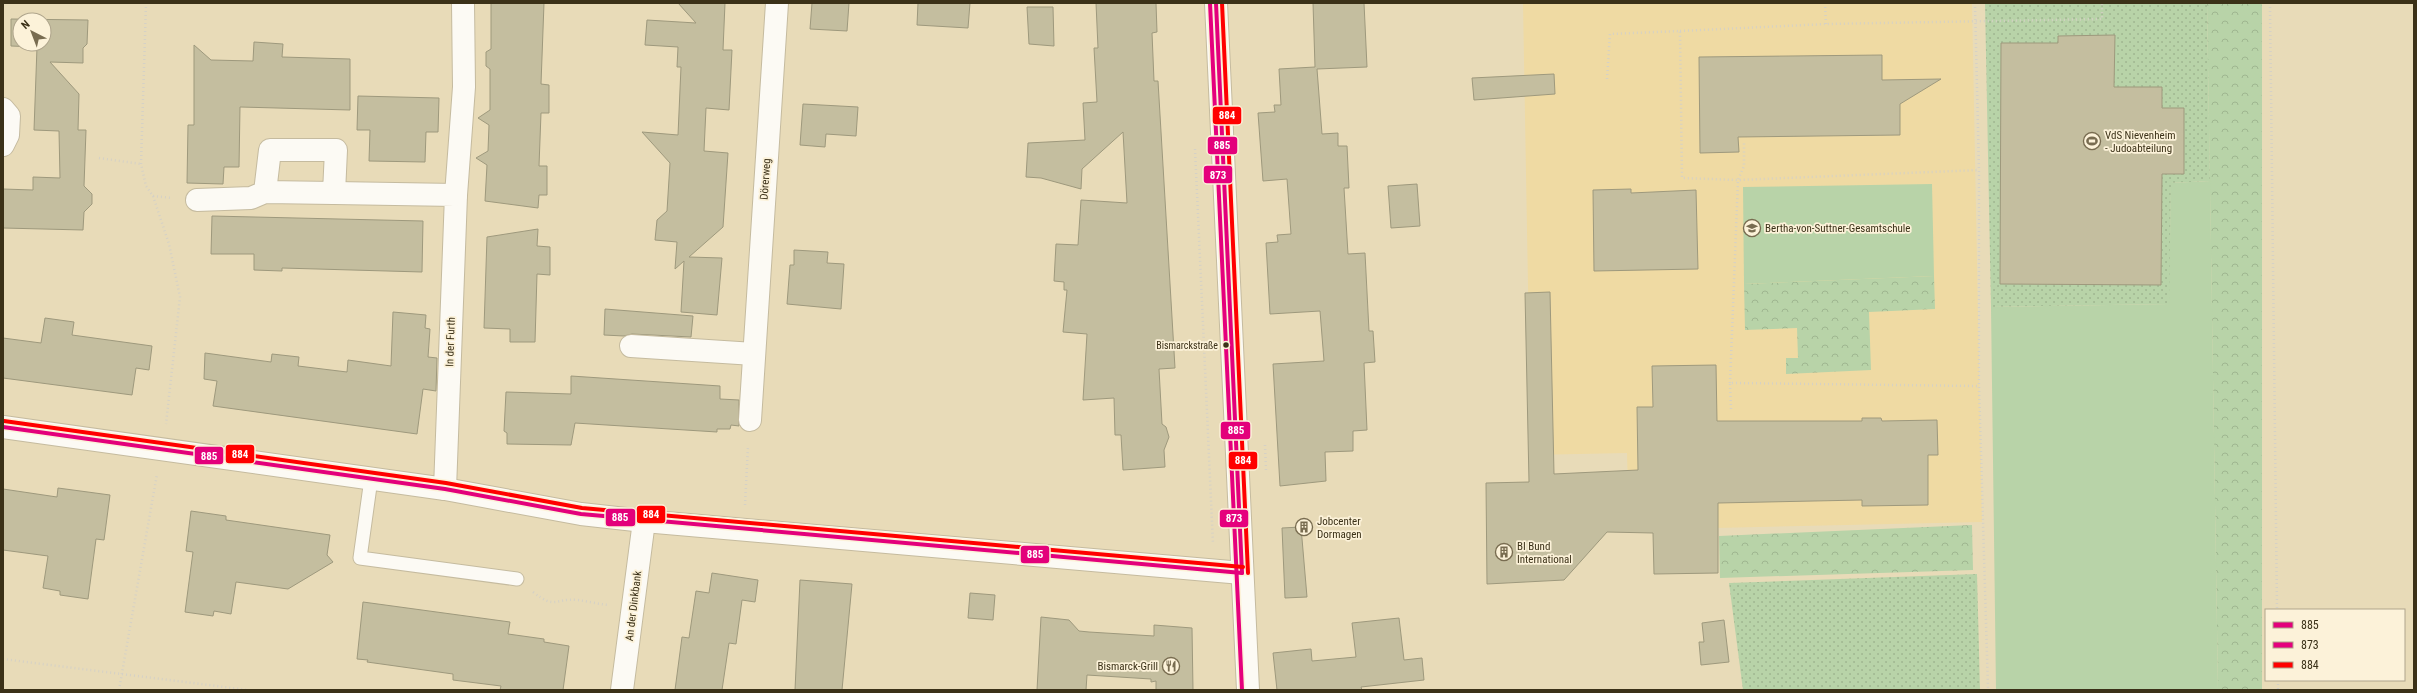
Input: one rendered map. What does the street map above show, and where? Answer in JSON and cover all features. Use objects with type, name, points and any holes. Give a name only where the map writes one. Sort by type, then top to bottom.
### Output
[{"type":"street","name":"In der Furth","points":[[444,489],[456,195],[464,87],[463,3]]},
{"type":"street","name":"Dörerweg","points":[[750,420],[777,3]]},
{"type":"street","points":[[1216,3],[1248,690]]},
{"type":"street","points":[[3,109],[9,116],[8,135],[3,145]]},
{"type":"street","points":[[265,192],[270,150],[336,150],[334,193]]},
{"type":"street","points":[[197,200],[251,198],[265,192],[456,195]]},
{"type":"street","points":[[631,346],[754,354]]},
{"type":"street","points":[[3,427],[444,489],[581,514],[644,521],[1242,573]]},
{"type":"street","name":"An der Dinkbank","points":[[622,690],[644,521]]},
{"type":"lane","points":[[371,479],[360,558],[517,579]]},
{"type":"path","points":[[119,690],[169,407],[180,297],[168,244],[152,196],[146,186],[141,164],[146,3]]},
{"type":"path","points":[[1825,3],[1826,24]]},
{"type":"path","points":[[1975,3],[1974,22],[1978,170],[1979,386],[1988,690]]},
{"type":"path","points":[[1607,78],[1610,34],[1826,24],[2102,19],[2102,3]]},
{"type":"path","points":[[2270,3],[2277,609]]},
{"type":"path","points":[[1680,31],[1682,178],[1738,180],[1978,170]]},
{"type":"path","points":[[1731,409],[1730,383],[1738,180],[1744,166],[1744,142]]},
{"type":"path","points":[[1194,144],[1215,570]]},
{"type":"path","points":[[99,158],[141,164]]},
{"type":"path","points":[[1730,383],[1979,386]]},
{"type":"path","points":[[744,529],[750,420]]},
{"type":"path","points":[[517,579],[546,602],[558,603],[576,600],[633,610]]},
{"type":"path","points":[[3,660],[122,673],[248,690]]},
{"type":"shaded area","name":"Bertha-von-Suttner-Gesamtschule","points":[[1523,3],[1972,3],[1982,522],[1629,530],[1627,453],[1531,455]]},
{"type":"green space","name":"VdS Nievenheim - Judoabteilung","points":[[1985,3],[2207,3],[2210,181],[2171,183],[2170,304],[1991,307]]},
{"type":"green space","points":[[2207,3],[2262,3],[2262,690],[2218,690]]},
{"type":"green space","points":[[2210,181],[2218,690],[1996,690],[1991,307],[2169,304],[2171,183]]},
{"type":"green space","points":[[1932,184],[1934,276],[1744,284],[1743,187]]},
{"type":"green space","points":[[1934,276],[1935,309],[1869,312],[1871,370],[1786,374],[1786,358],[1798,358],[1797,328],[1745,330],[1744,284]]},
{"type":"green space","points":[[1972,525],[1973,570],[1720,578],[1719,536]]},
{"type":"green space","points":[[1977,574],[1980,690],[1743,690],[1729,583]]},
{"type":"building","points":[[491,3],[544,3],[541,84],[549,85],[549,113],[541,113],[539,166],[547,166],[547,195],[539,195],[538,208],[485,201],[487,165],[476,158],[488,151],[489,125],[478,118],[490,110],[490,69],[486,66],[486,52],[491,49]]},
{"type":"building","points":[[678,3],[725,3],[723,50],[732,50],[729,110],[706,108],[704,151],[728,153],[723,227],[689,257],[722,258],[717,315],[681,312],[684,261],[675,269],[677,242],[655,240],[657,220],[667,211],[670,163],[642,132],[678,135],[681,67],[677,67],[678,47],[645,45],[647,20],[696,23]]},
{"type":"building","points":[[812,3],[849,3],[847,31],[810,29]]},
{"type":"building","points":[[918,3],[970,3],[968,28],[917,25]]},
{"type":"building","points":[[1096,3],[1156,3],[1157,32],[1152,33],[1154,81],[1158,81],[1175,368],[1159,369],[1162,424],[1166,427],[1169,437],[1164,450],[1165,467],[1123,470],[1121,435],[1115,435],[1114,398],[1083,400],[1087,334],[1063,332],[1067,290],[1064,290],[1064,282],[1054,281],[1056,244],[1078,245],[1081,200],[1127,203],[1123,132],[1082,169],[1081,189],[1041,178],[1026,177],[1028,143],[1085,140],[1083,103],[1097,102],[1094,48],[1098,48]]},
{"type":"building","points":[[1313,3],[1364,3],[1367,67],[1317,69],[1322,134],[1338,133],[1338,146],[1347,146],[1349,188],[1344,188],[1348,254],[1365,253],[1369,331],[1373,331],[1375,362],[1364,363],[1367,430],[1353,431],[1353,451],[1325,452],[1326,481],[1280,486],[1273,364],[1324,361],[1320,311],[1270,314],[1266,243],[1278,242],[1277,235],[1291,234],[1287,179],[1263,181],[1258,113],[1275,112],[1274,105],[1281,105],[1279,69],[1315,67]]},
{"type":"building","points":[[1027,7],[1053,7],[1054,46],[1029,44]]},
{"type":"building","points":[[11,19],[12,19],[11,46]]},
{"type":"building","points":[[52,20],[88,20],[87,44],[83,48],[83,63],[50,62],[79,94],[78,130],[86,130],[84,186],[92,194],[92,204],[84,212],[83,230],[3,228],[3,189],[33,190],[33,177],[60,178],[59,131],[34,130],[37,52],[52,52]]},
{"type":"building","name":"VdS Nievenheim - Judoabteilung","points":[[2115,35],[2114,87],[2162,87],[2162,108],[2184,108],[2184,174],[2162,174],[2161,285],[2000,284],[2001,43],[2058,43],[2058,36]]},
{"type":"building","points":[[254,42],[283,44],[282,57],[350,59],[350,110],[240,107],[239,167],[224,167],[223,184],[187,183],[188,125],[194,125],[194,45],[211,60],[253,61]]},
{"type":"building","points":[[1882,55],[1882,80],[1941,79],[1900,104],[1900,135],[1738,137],[1739,152],[1700,153],[1699,57]]},
{"type":"building","points":[[1554,74],[1555,94],[1474,100],[1472,78]]},
{"type":"building","points":[[358,96],[439,98],[438,132],[426,132],[425,162],[369,161],[370,130],[357,130]]},
{"type":"building","points":[[803,104],[858,107],[856,136],[826,134],[825,147],[800,145]]},
{"type":"building","points":[[1417,184],[1420,226],[1391,228],[1388,186]]},
{"type":"building","points":[[1631,189],[1631,193],[1696,190],[1698,269],[1594,271],[1593,190]]},
{"type":"building","points":[[212,216],[423,221],[422,272],[282,268],[282,271],[254,270],[254,254],[211,254]]},
{"type":"building","points":[[538,229],[537,246],[550,247],[550,275],[537,274],[535,342],[510,342],[510,329],[484,328],[487,237]]},
{"type":"building","points":[[794,250],[828,252],[827,263],[844,264],[841,309],[787,304],[790,265],[794,265]]},
{"type":"building","points":[[1550,292],[1554,474],[1638,470],[1637,407],[1653,407],[1652,366],[1716,365],[1717,421],[1862,421],[1862,418],[1881,418],[1882,421],[1937,420],[1938,455],[1928,455],[1928,505],[1862,506],[1862,500],[1718,503],[1718,573],[1654,574],[1653,533],[1607,532],[1564,580],[1487,584],[1486,483],[1529,482],[1525,293]]},
{"type":"building","points":[[605,309],[693,316],[691,337],[632,334],[624,336],[604,335]]},
{"type":"building","points":[[393,312],[426,315],[425,328],[430,329],[428,357],[437,358],[436,391],[423,389],[417,434],[213,406],[217,381],[204,379],[205,353],[271,362],[272,354],[299,357],[298,366],[347,372],[348,360],[391,366]]},
{"type":"building","points":[[45,318],[74,322],[72,335],[152,346],[149,370],[136,368],[132,395],[3,378],[3,338],[41,343]]},
{"type":"building","points":[[571,376],[720,386],[720,399],[739,400],[739,426],[731,425],[730,429],[717,429],[717,432],[575,423],[571,445],[507,444],[507,433],[504,431],[506,392],[571,394]]},
{"type":"building","points":[[58,488],[110,495],[104,540],[96,539],[88,599],[60,595],[60,591],[43,588],[48,556],[3,550],[3,489],[57,497]]},
{"type":"building","points":[[191,511],[226,516],[226,520],[330,535],[327,555],[333,562],[288,589],[236,582],[231,614],[214,611],[213,616],[185,612],[193,552],[186,551]]},
{"type":"building","points":[[1301,527],[1307,597],[1285,598],[1282,528]]},
{"type":"building","points":[[712,573],[758,580],[755,602],[742,600],[736,644],[729,643],[722,690],[675,690],[682,637],[689,638],[696,591],[709,593]]},
{"type":"building","points":[[800,580],[852,584],[842,690],[795,690]]},
{"type":"building","points":[[970,593],[995,595],[993,620],[968,618]]},
{"type":"building","points":[[363,602],[510,622],[508,634],[544,639],[544,642],[569,646],[563,690],[500,690],[501,686],[453,680],[453,674],[367,662],[368,660],[357,659]]},
{"type":"building","points":[[1041,617],[1069,620],[1079,631],[1089,632],[1154,636],[1154,625],[1192,628],[1193,690],[1156,690],[1156,681],[1151,682],[1151,679],[1087,675],[1086,690],[1037,690]]},
{"type":"building","points":[[1399,618],[1404,660],[1422,658],[1424,680],[1361,687],[1362,690],[1277,690],[1273,653],[1311,649],[1312,661],[1356,657],[1352,623]]},
{"type":"building","points":[[1724,620],[1729,662],[1701,665],[1699,642],[1704,642],[1702,623]]},
{"type":"transit line","name":"873","points":[[1210,3],[1242,690]]},
{"type":"transit line","name":"885","points":[[1216,3],[1242,573]]},
{"type":"transit line","name":"884","points":[[1222,3],[1248,573]]},
{"type":"transit line","name":"884","points":[[4,421],[446,483],[582,508],[1243,567]]},
{"type":"transit line","name":"885","points":[[3,427],[445,489],[581,514],[1242,573]]},
{"type":"place","name":"VdS Nievenheim - Judoabteilung","points":[[2092,141]]},
{"type":"place","name":"Bertha-von-Suttner-Gesamtschule","points":[[1752,228]]},
{"type":"place","name":"Bismarckstraße","points":[[1226,345]]},
{"type":"place","name":"Jobcenter Dormagen","points":[[1304,527]]},
{"type":"place","name":"BI Bund International","points":[[1504,552]]},
{"type":"place","name":"Bismarck-Grill","points":[[1171,666]]}]
